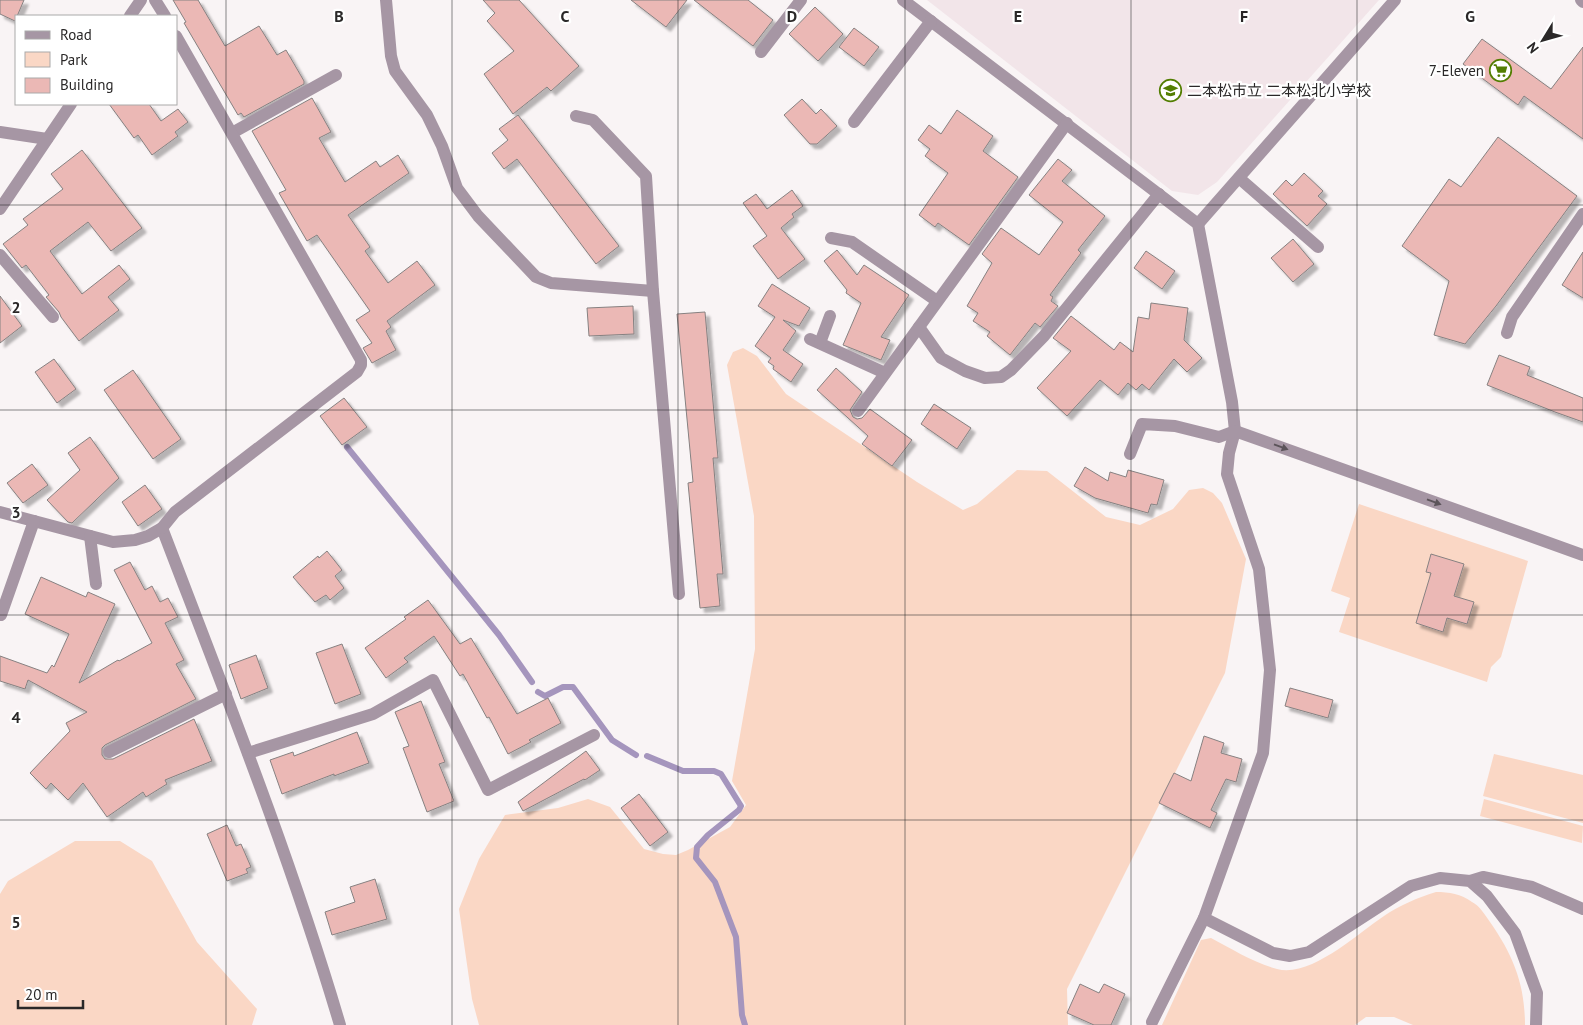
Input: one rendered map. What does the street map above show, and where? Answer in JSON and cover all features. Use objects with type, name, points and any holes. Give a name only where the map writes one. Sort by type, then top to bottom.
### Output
[{"type":"street","points":[[131,15],[141,0]]},
{"type":"street","points":[[155,0],[164,15]]},
{"type":"street","points":[[386,0],[395,71],[427,114],[442,146],[457,188],[478,216],[536,277],[551,283],[652,291]]},
{"type":"street","points":[[761,52],[800,0]]},
{"type":"street","points":[[903,0],[1198,224],[1232,402],[1235,431],[1229,453],[1228,474],[1260,569],[1270,670],[1263,753],[1204,918],[1152,1022]]},
{"type":"street","points":[[1198,224],[1395,0]]},
{"type":"street","points":[[854,122],[931,21]]},
{"type":"street","points":[[0,512],[113,542],[135,540],[148,536],[162,528],[175,512],[357,372],[361,365],[361,360],[178,39]]},
{"type":"street","points":[[232,133],[336,75]]},
{"type":"street","points":[[0,209],[70,105]]},
{"type":"street","points":[[576,116],[593,120],[646,176],[652,291],[680,594]]},
{"type":"street","points":[[858,411],[1067,123]]},
{"type":"street","points":[[0,132],[47,139]]},
{"type":"street","points":[[1239,178],[1318,247]]},
{"type":"street","points":[[918,327],[941,358],[965,371],[985,378],[1001,377],[1011,370],[1044,336],[1158,194]]},
{"type":"street","points":[[1507,333],[1512,317],[1583,214]]},
{"type":"street","points":[[831,238],[852,242],[937,301]]},
{"type":"street","points":[[0,255],[53,317]]},
{"type":"street","points":[[830,316],[815,341],[886,373]]},
{"type":"street","points":[[1130,454],[1142,424],[1175,426],[1219,437],[1235,431],[1583,555]]},
{"type":"street","points":[[1,615],[34,521]]},
{"type":"street","points":[[162,528],[248,753],[314,938],[340,1025]]},
{"type":"street","points":[[90,536],[96,584]]},
{"type":"street","points":[[248,753],[374,714],[434,680],[488,790],[594,735]]},
{"type":"street","points":[[109,752],[226,694]]},
{"type":"street","points":[[1204,918],[1273,953],[1290,956],[1309,952],[1411,886],[1440,878],[1470,881],[1484,877],[1532,887],[1583,909]]},
{"type":"street","points":[[1470,881],[1487,896],[1515,933],[1537,993],[1536,1025]]},
{"type":"shaded area","name":"二本松市立 二本松北小学校","points":[[927,0],[1379,0],[1217,182],[1198,195],[1172,191]]},
{"type":"green space","points":[[743,348],[757,356],[786,394],[917,482],[963,510],[977,504],[1017,470],[1047,471],[1106,517],[1140,525],[1173,509],[1189,490],[1203,488],[1213,493],[1222,503],[1246,559],[1225,673],[1067,989],[1068,1025],[479,1025],[472,999],[459,909],[479,859],[505,815],[558,808],[588,799],[610,807],[644,849],[676,855],[730,827],[746,805],[732,781],[755,649],[754,516],[727,365],[733,352]]},
{"type":"green space","points":[[1359,504],[1528,561],[1501,657],[1491,667],[1487,682],[1339,632],[1350,598],[1331,591]]},
{"type":"green space","points":[[1494,754],[1583,775],[1583,823],[1483,796]]},
{"type":"green space","points":[[1484,799],[1583,826],[1582,843],[1480,816]]},
{"type":"green space","points":[[75,841],[120,841],[152,861],[197,942],[257,1009],[252,1025],[0,1025],[0,894],[8,881]]},
{"type":"green space","points":[[1436,892],[1446,892],[1468,899],[1480,908],[1490,922],[1505,946],[1516,971],[1523,996],[1525,1025],[1413,1025],[1394,1017],[1366,1017],[1355,1025],[1162,1025],[1201,940],[1211,938],[1260,963],[1277,969],[1290,970],[1319,961],[1348,943],[1390,912],[1409,902]]},
{"type":"building","points":[[0,0],[24,0],[18,15],[15,15],[15,21],[0,14]]},
{"type":"building","points":[[173,0],[198,0],[225,46],[259,26],[277,55],[286,50],[304,84],[244,117],[241,113],[238,115],[184,23],[186,22]]},
{"type":"building","points":[[483,0],[519,0],[579,66],[551,91],[547,87],[513,114],[484,74],[514,51],[487,21],[495,13]]},
{"type":"building","points":[[631,0],[687,0],[666,27]]},
{"type":"building","points":[[694,0],[748,0],[773,20],[753,46]]},
{"type":"building","points":[[815,7],[843,34],[818,61],[789,34]]},
{"type":"building","points":[[854,28],[879,47],[864,66],[839,47]]},
{"type":"building","points":[[1482,39],[1551,89],[1583,47],[1583,139],[1524,96],[1518,105],[1463,64]]},
{"type":"building","points":[[312,98],[331,132],[319,138],[345,182],[376,161],[380,167],[398,155],[409,173],[348,215],[370,247],[365,251],[388,283],[417,261],[435,285],[387,321],[391,327],[386,331],[396,350],[372,363],[363,348],[372,343],[356,320],[370,311],[317,235],[307,241],[279,193],[286,190],[252,131]]},
{"type":"building","points":[[802,99],[816,114],[821,109],[837,126],[817,144],[810,144],[784,115]]},
{"type":"building","points":[[110,105],[150,105],[161,121],[178,109],[188,122],[175,132],[178,136],[152,155],[138,135],[134,138]]},
{"type":"building","points":[[957,110],[993,136],[983,151],[1018,177],[969,245],[938,223],[935,227],[919,215],[948,173],[925,156],[930,149],[918,140],[929,125],[941,134]]},
{"type":"building","points":[[518,115],[619,246],[596,264],[517,159],[504,169],[492,153],[508,140],[499,129]]},
{"type":"building","points":[[1498,137],[1577,196],[1496,306],[1465,344],[1434,335],[1449,281],[1402,246],[1449,179],[1461,187]]},
{"type":"building","points":[[82,150],[142,228],[111,251],[88,222],[50,251],[82,294],[119,265],[130,279],[108,297],[119,310],[79,341],[46,297],[49,295],[26,265],[22,268],[3,244],[28,225],[23,219],[63,189],[51,174]]},
{"type":"building","points":[[1058,159],[1072,170],[1062,181],[1105,216],[1078,250],[1081,253],[1050,295],[1053,297],[1051,301],[1058,306],[1040,327],[1035,323],[1010,355],[987,336],[990,332],[973,321],[978,313],[967,306],[992,263],[982,254],[1001,228],[1039,255],[1063,222],[1029,195]]},
{"type":"building","points":[[1304,173],[1323,191],[1318,196],[1327,204],[1307,226],[1273,194],[1286,180],[1292,186]]},
{"type":"building","points":[[792,190],[803,206],[792,214],[794,217],[781,228],[805,259],[778,279],[753,246],[767,236],[743,203],[756,194],[767,209]]},
{"type":"building","points":[[1293,239],[1314,264],[1293,282],[1271,258]]},
{"type":"building","points":[[837,250],[857,275],[864,265],[909,295],[881,337],[890,340],[881,360],[843,345],[861,303],[846,293],[847,290],[824,261]]},
{"type":"building","points":[[1146,251],[1175,271],[1162,289],[1134,268]]},
{"type":"building","points":[[1583,252],[1583,298],[1562,285]]},
{"type":"building","points":[[772,284],[810,308],[799,326],[783,320],[796,331],[783,350],[803,364],[791,382],[773,369],[774,366],[768,362],[771,358],[755,346],[775,317],[758,306]]},
{"type":"building","points":[[0,296],[22,326],[0,343]]},
{"type":"building","points":[[1151,303],[1188,308],[1184,340],[1202,358],[1187,372],[1174,359],[1149,390],[1142,384],[1136,390],[1128,383],[1118,395],[1100,380],[1067,416],[1037,388],[1071,351],[1053,338],[1071,316],[1114,350],[1120,342],[1133,352],[1138,317],[1149,319]]},
{"type":"building","points":[[633,306],[634,334],[589,336],[587,308]]},
{"type":"building","points":[[705,312],[718,458],[713,458],[723,574],[717,574],[720,606],[700,608],[688,483],[693,482],[677,314]]},
{"type":"building","points":[[1499,355],[1530,367],[1527,375],[1583,398],[1583,422],[1487,385]]},
{"type":"building","points":[[54,359],[76,389],[57,403],[35,372]]},
{"type":"building","points":[[836,368],[862,392],[850,410],[853,417],[857,419],[862,418],[870,409],[912,440],[892,466],[862,444],[868,436],[817,390]]},
{"type":"building","points":[[133,370],[181,439],[153,459],[104,390]]},
{"type":"building","points":[[344,398],[367,427],[342,445],[320,416]]},
{"type":"building","points":[[934,404],[971,428],[957,449],[921,424]]},
{"type":"building","points":[[90,437],[119,478],[72,523],[68,522],[47,500],[80,470],[68,453]]},
{"type":"building","points":[[32,464],[48,485],[23,503],[7,483]]},
{"type":"building","points":[[1085,467],[1108,481],[1110,472],[1126,477],[1128,470],[1164,480],[1157,505],[1151,504],[1148,513],[1095,498],[1074,486]]},
{"type":"building","points":[[145,485],[162,509],[138,526],[122,502]]},
{"type":"building","points":[[327,551],[342,570],[335,576],[344,588],[330,600],[326,595],[315,602],[293,577]]},
{"type":"building","points":[[1431,554],[1464,564],[1454,596],[1474,602],[1467,624],[1447,618],[1443,632],[1416,623],[1431,573],[1426,572]]},
{"type":"building","points":[[130,562],[145,590],[152,586],[160,602],[168,598],[178,617],[165,623],[184,660],[176,664],[196,699],[105,745],[102,748],[102,755],[105,759],[113,759],[194,719],[212,761],[165,780],[167,784],[146,797],[143,792],[107,817],[83,783],[68,800],[51,783],[46,789],[30,773],[70,731],[66,723],[87,712],[28,680],[25,689],[0,681],[0,656],[47,673],[52,665],[54,667],[69,634],[25,614],[41,577],[86,597],[88,592],[115,604],[79,683],[152,643],[114,570]]},
{"type":"building","points":[[428,600],[460,644],[471,638],[517,714],[548,698],[561,723],[508,754],[489,717],[487,718],[463,674],[460,676],[434,636],[404,658],[408,662],[386,678],[365,648],[406,619],[404,617]]},
{"type":"building","points":[[342,644],[361,694],[335,704],[316,653]]},
{"type":"building","points":[[256,655],[268,688],[241,699],[229,665]]},
{"type":"building","points":[[1290,688],[1333,700],[1328,718],[1285,706]]},
{"type":"building","points":[[421,701],[445,762],[439,764],[454,801],[427,812],[403,748],[409,746],[395,712]]},
{"type":"building","points":[[357,732],[369,763],[282,794],[270,760],[293,752],[294,756]]},
{"type":"building","points":[[1204,736],[1224,743],[1221,753],[1242,759],[1236,782],[1226,779],[1211,810],[1217,813],[1210,828],[1159,803],[1174,773],[1191,781]]},
{"type":"building","points":[[586,751],[600,770],[585,780],[523,811],[518,802]]},
{"type":"building","points":[[639,794],[668,832],[650,846],[621,808]]},
{"type":"building","points":[[227,825],[236,846],[241,844],[251,867],[246,869],[248,873],[227,881],[207,834]]},
{"type":"building","points":[[375,879],[387,919],[332,935],[325,912],[355,902],[350,887]]},
{"type":"building","points":[[1080,984],[1099,993],[1104,984],[1125,994],[1111,1025],[1094,1025],[1067,1013]]},
{"type":"waterway","points":[[347,447],[499,635],[532,682]]},
{"type":"waterway","points":[[538,692],[545,696],[563,687],[573,687],[612,740],[636,755]]},
{"type":"waterway","points":[[647,756],[683,771],[714,771],[721,774],[741,806],[739,810],[708,835],[697,847],[696,858],[715,882],[736,937],[742,1015],[745,1025]]},
{"type":"place","name":"7-Eleven","points":[[1500,71]]},
{"type":"place","name":"二本松市立 二本松北小学校","points":[[1171,91]]}]
